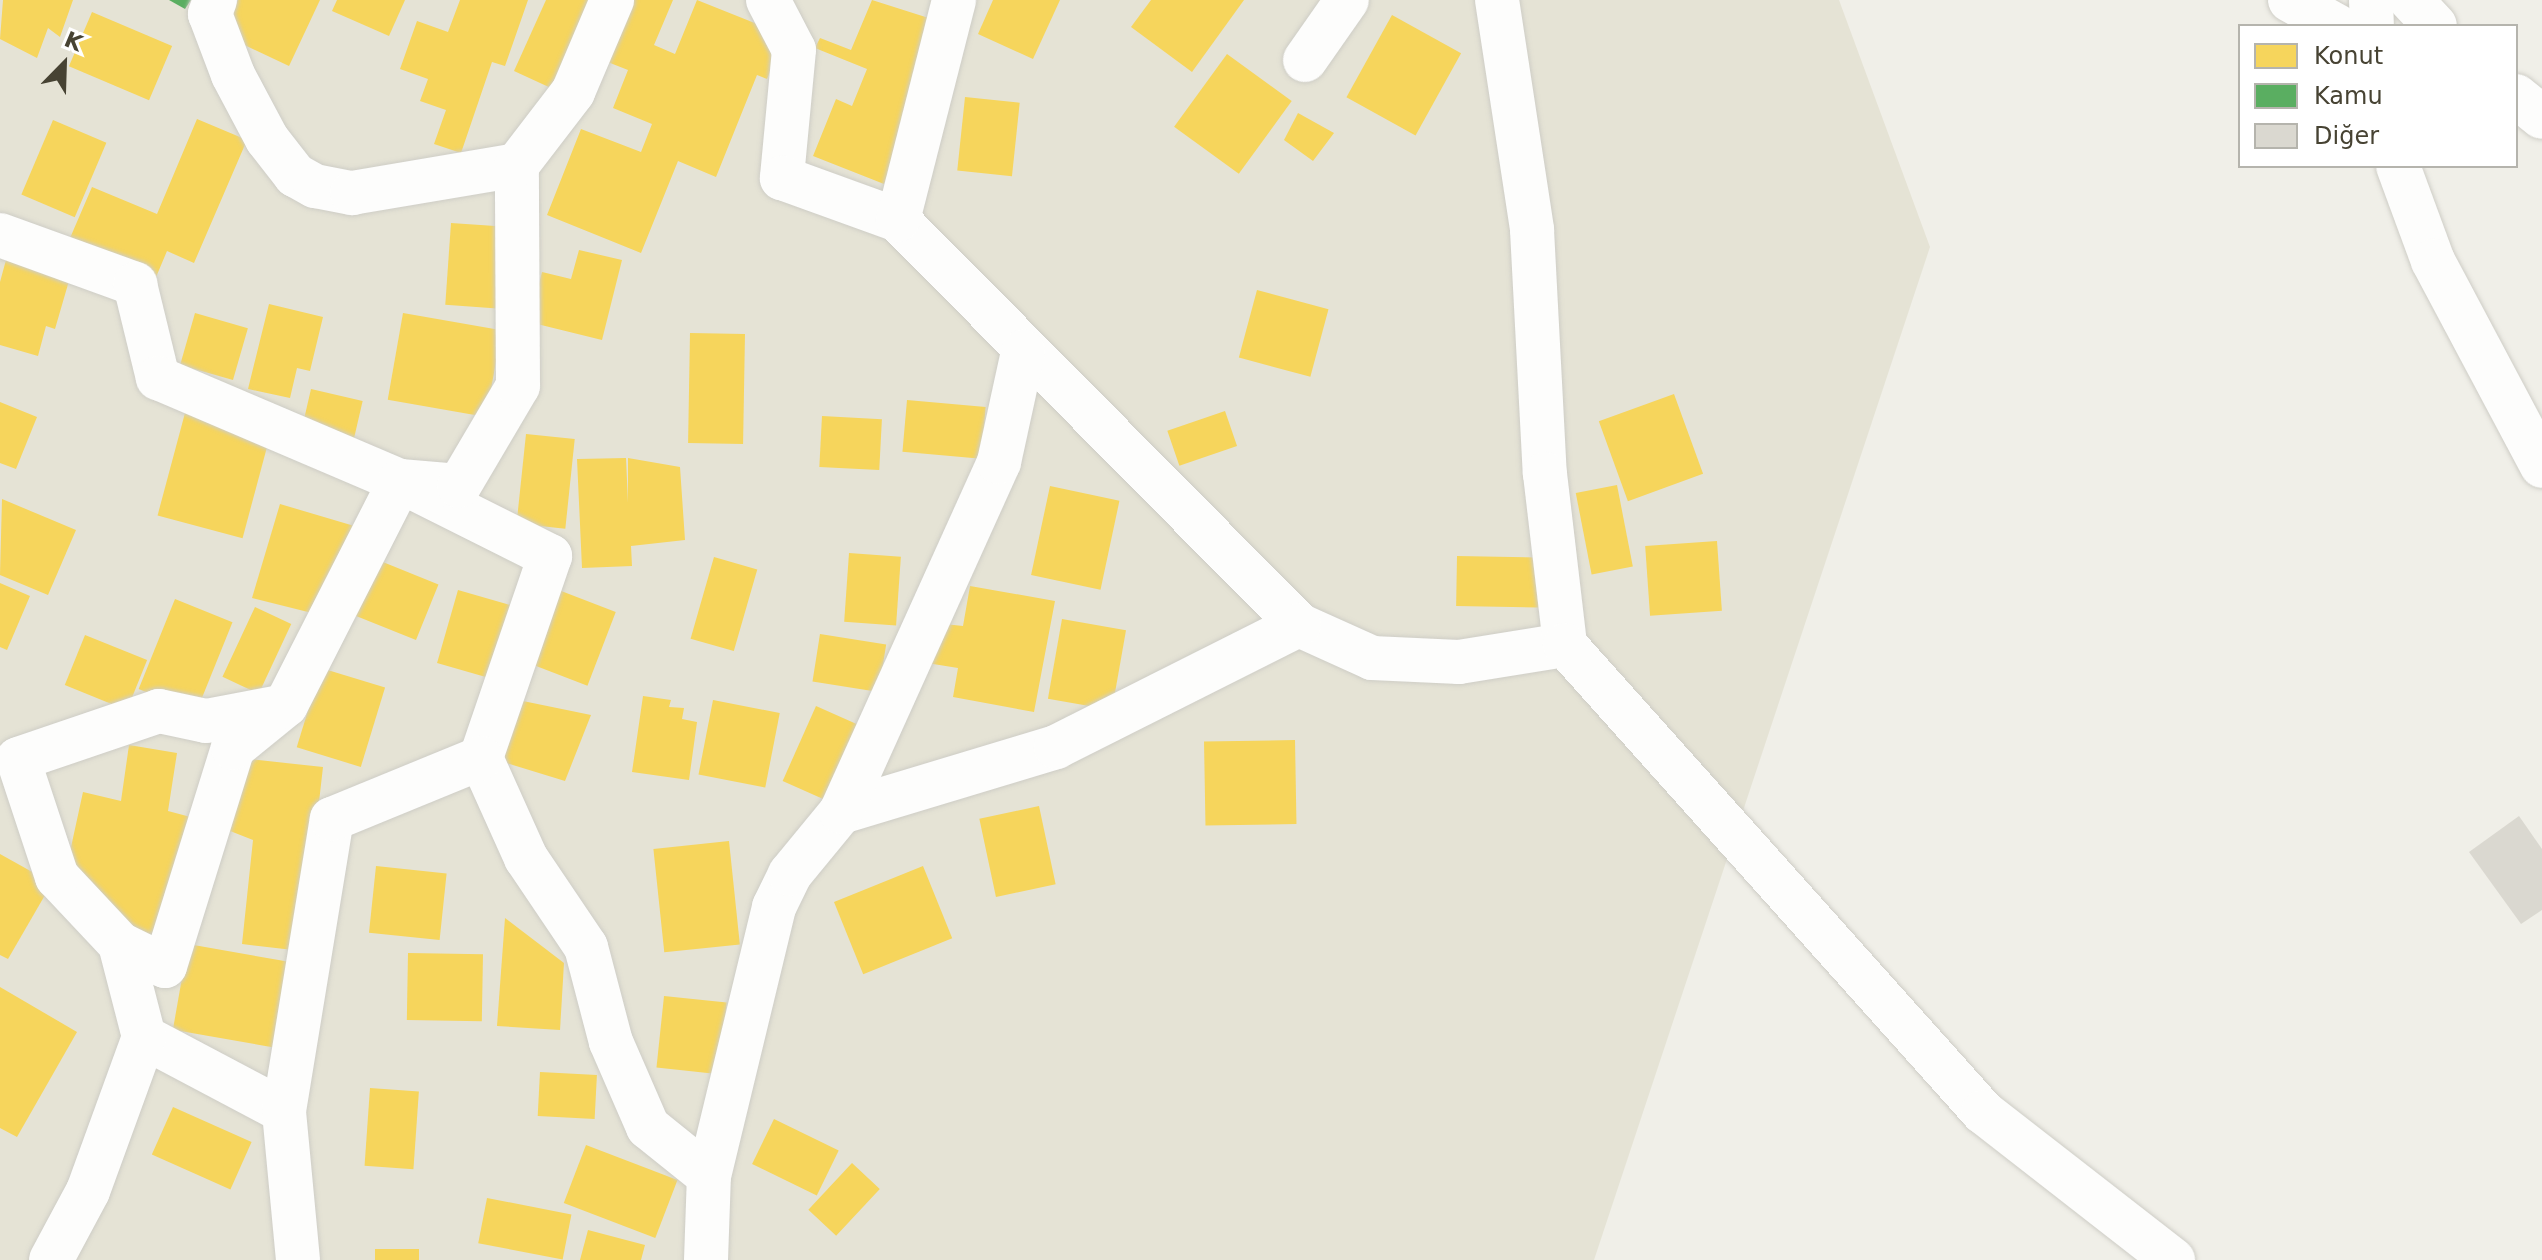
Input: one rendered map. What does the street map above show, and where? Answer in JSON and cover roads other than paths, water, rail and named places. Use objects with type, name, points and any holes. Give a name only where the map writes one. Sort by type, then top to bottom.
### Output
[{"type":"street","points":[[215,0],[210,14],[253,113],[295,175],[315,186],[352,193],[517,165]]},
{"type":"street","points":[[400,481],[459,486],[518,386],[517,165],[573,92],[612,0]]},
{"type":"street","points":[[768,0],[794,50],[782,178],[898,220],[1023,352],[1299,625],[1372,658],[1459,662],[1565,645]]},
{"type":"street","points":[[898,220],[954,0]]},
{"type":"street","points":[[1305,60],[1347,0]]},
{"type":"street","points":[[1497,0],[1532,230],[1545,474],[1565,645],[1983,1112],[2173,1260]]},
{"type":"street","points":[[2290,0],[2333,24]]},
{"type":"street","points":[[2371,0],[2372,24]]},
{"type":"street","points":[[2411,0],[2433,24]]},
{"type":"street","points":[[2518,98],[2542,117]]},
{"type":"street","points":[[2399,168],[2433,261],[2542,466]]},
{"type":"street","points":[[0,235],[135,284],[158,378],[400,481],[550,556],[481,758],[526,858],[586,947],[611,1042],[648,1127],[709,1176]]},
{"type":"street","points":[[706,1260],[709,1176],[774,907],[790,874],[841,812],[999,462],[1023,352]]},
{"type":"street","points":[[286,705],[206,721],[159,711],[9,757],[57,877],[120,944],[165,966],[233,748],[286,705],[400,481]]},
{"type":"street","points":[[841,812],[1056,747],[1299,625]]},
{"type":"street","points":[[301,1258],[284,1111],[332,819],[481,758]]},
{"type":"street","points":[[51,1260],[88,1191],[144,1037],[120,944]]},
{"type":"street","points":[[144,1037],[284,1111]]}]
